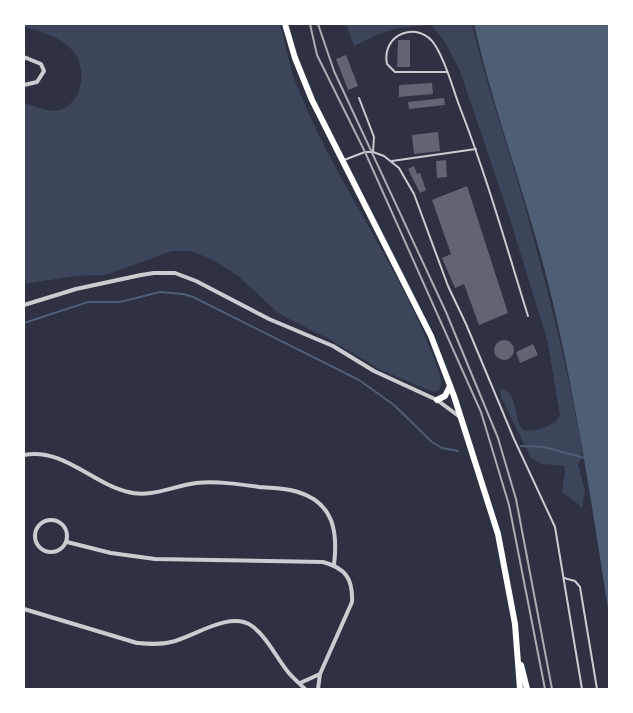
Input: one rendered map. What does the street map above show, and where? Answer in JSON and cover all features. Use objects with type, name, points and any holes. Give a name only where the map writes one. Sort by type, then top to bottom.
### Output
[{"type":"main road","points":[[286,24],[295,58],[304,82],[430,336],[450,384],[498,534],[508,581],[517,646],[520,689]]},
{"type":"main road","points":[[437,400],[446,396],[450,384]]},
{"type":"main road","points":[[517,646],[527,689]]},
{"type":"street","points":[[24,57],[41,64],[44,71],[37,82],[24,85]]},
{"type":"street","points":[[24,305],[112,281],[154,273],[175,274],[196,281],[269,319],[333,346],[374,371],[437,400],[461,418]]},
{"type":"street","points":[[24,455],[48,456],[67,462],[110,485],[128,492],[144,494],[195,483],[217,482],[297,491],[313,498],[324,507],[333,523],[336,543],[334,565]]},
{"type":"street","points":[[45,520],[56,520],[65,526],[67,531],[67,542],[59,550],[49,552],[39,547],[35,538],[37,527],[45,520]]},
{"type":"street","points":[[67,542],[112,553],[155,558],[323,562],[334,565],[349,578],[352,589],[352,602],[320,674],[318,689]]},
{"type":"street","points":[[24,609],[144,644],[171,642],[226,621],[239,621],[251,625],[261,634],[288,672],[305,689]]},
{"type":"street","points":[[300,684],[320,674]]},
{"type":"lane","points":[[446,72],[395,72],[387,64],[389,45],[395,37],[401,33],[412,32],[422,34],[429,38],[436,46],[476,149],[528,316]]},
{"type":"lane","points":[[359,98],[374,137],[373,152]]},
{"type":"lane","points":[[392,160],[476,149]]},
{"type":"lane","points":[[343,160],[365,152],[373,152],[392,160],[410,184],[448,286],[470,331],[514,439],[555,527],[582,689]]},
{"type":"lane","points":[[564,578],[576,581],[580,587],[597,689]]},
{"type":"shaded area","points":[[24,24],[280,24],[292,73],[314,125],[332,161],[391,266],[426,338],[440,376],[441,385],[439,390],[435,392],[431,391],[383,371],[327,338],[289,319],[277,312],[238,276],[213,260],[191,251],[172,251],[106,275],[75,276],[24,284],[24,103],[51,111],[60,110],[68,106],[75,99],[79,91],[81,71],[75,54],[69,47],[42,32],[24,27]]},
{"type":"shaded area","points":[[346,24],[472,24],[485,75],[516,174],[530,225],[565,364],[582,449],[581,459],[578,464],[585,491],[582,509],[578,504],[562,492],[565,470],[564,466],[542,464],[531,458],[501,397],[500,389],[510,394],[515,406],[518,420],[523,430],[527,431],[544,428],[558,419],[560,415],[548,343],[509,216],[460,71],[445,42],[431,25],[398,28],[379,34],[354,46]]},
{"type":"shaded area","points":[[474,24],[608,24],[609,26],[609,615],[578,425],[555,312],[536,239],[493,96]]},
{"type":"building","points":[[398,40],[410,40],[410,67],[397,67]]},
{"type":"building","points":[[346,55],[358,86],[348,90],[336,59]]},
{"type":"building","points":[[432,83],[433,94],[399,97],[399,85]]},
{"type":"building","points":[[444,98],[445,105],[409,109],[408,102]]},
{"type":"building","points":[[438,132],[440,151],[414,154],[412,135]]},
{"type":"building","points":[[446,160],[447,177],[437,178],[436,161]]},
{"type":"building","points":[[414,166],[417,174],[420,173],[426,190],[420,193],[408,169]]},
{"type":"building","points":[[467,186],[508,313],[479,325],[464,284],[455,288],[442,258],[451,254],[432,200]]},
{"type":"building","points":[[504,340],[511,343],[514,350],[511,357],[504,360],[497,357],[494,350],[497,343]]},
{"type":"building","points":[[533,344],[538,355],[520,363],[516,352]]},
{"type":"waterway","points":[[24,323],[88,302],[120,302],[160,292],[183,294],[193,297],[359,380],[394,405],[432,442],[442,448],[458,451]]},
{"type":"waterway","points":[[521,446],[544,447],[585,458]]},
{"type":"railway","points":[[310,24],[317,55],[365,152],[481,412],[509,505],[545,689]]},
{"type":"railway","points":[[318,24],[334,71],[446,312],[498,438],[516,499],[552,689]]}]
